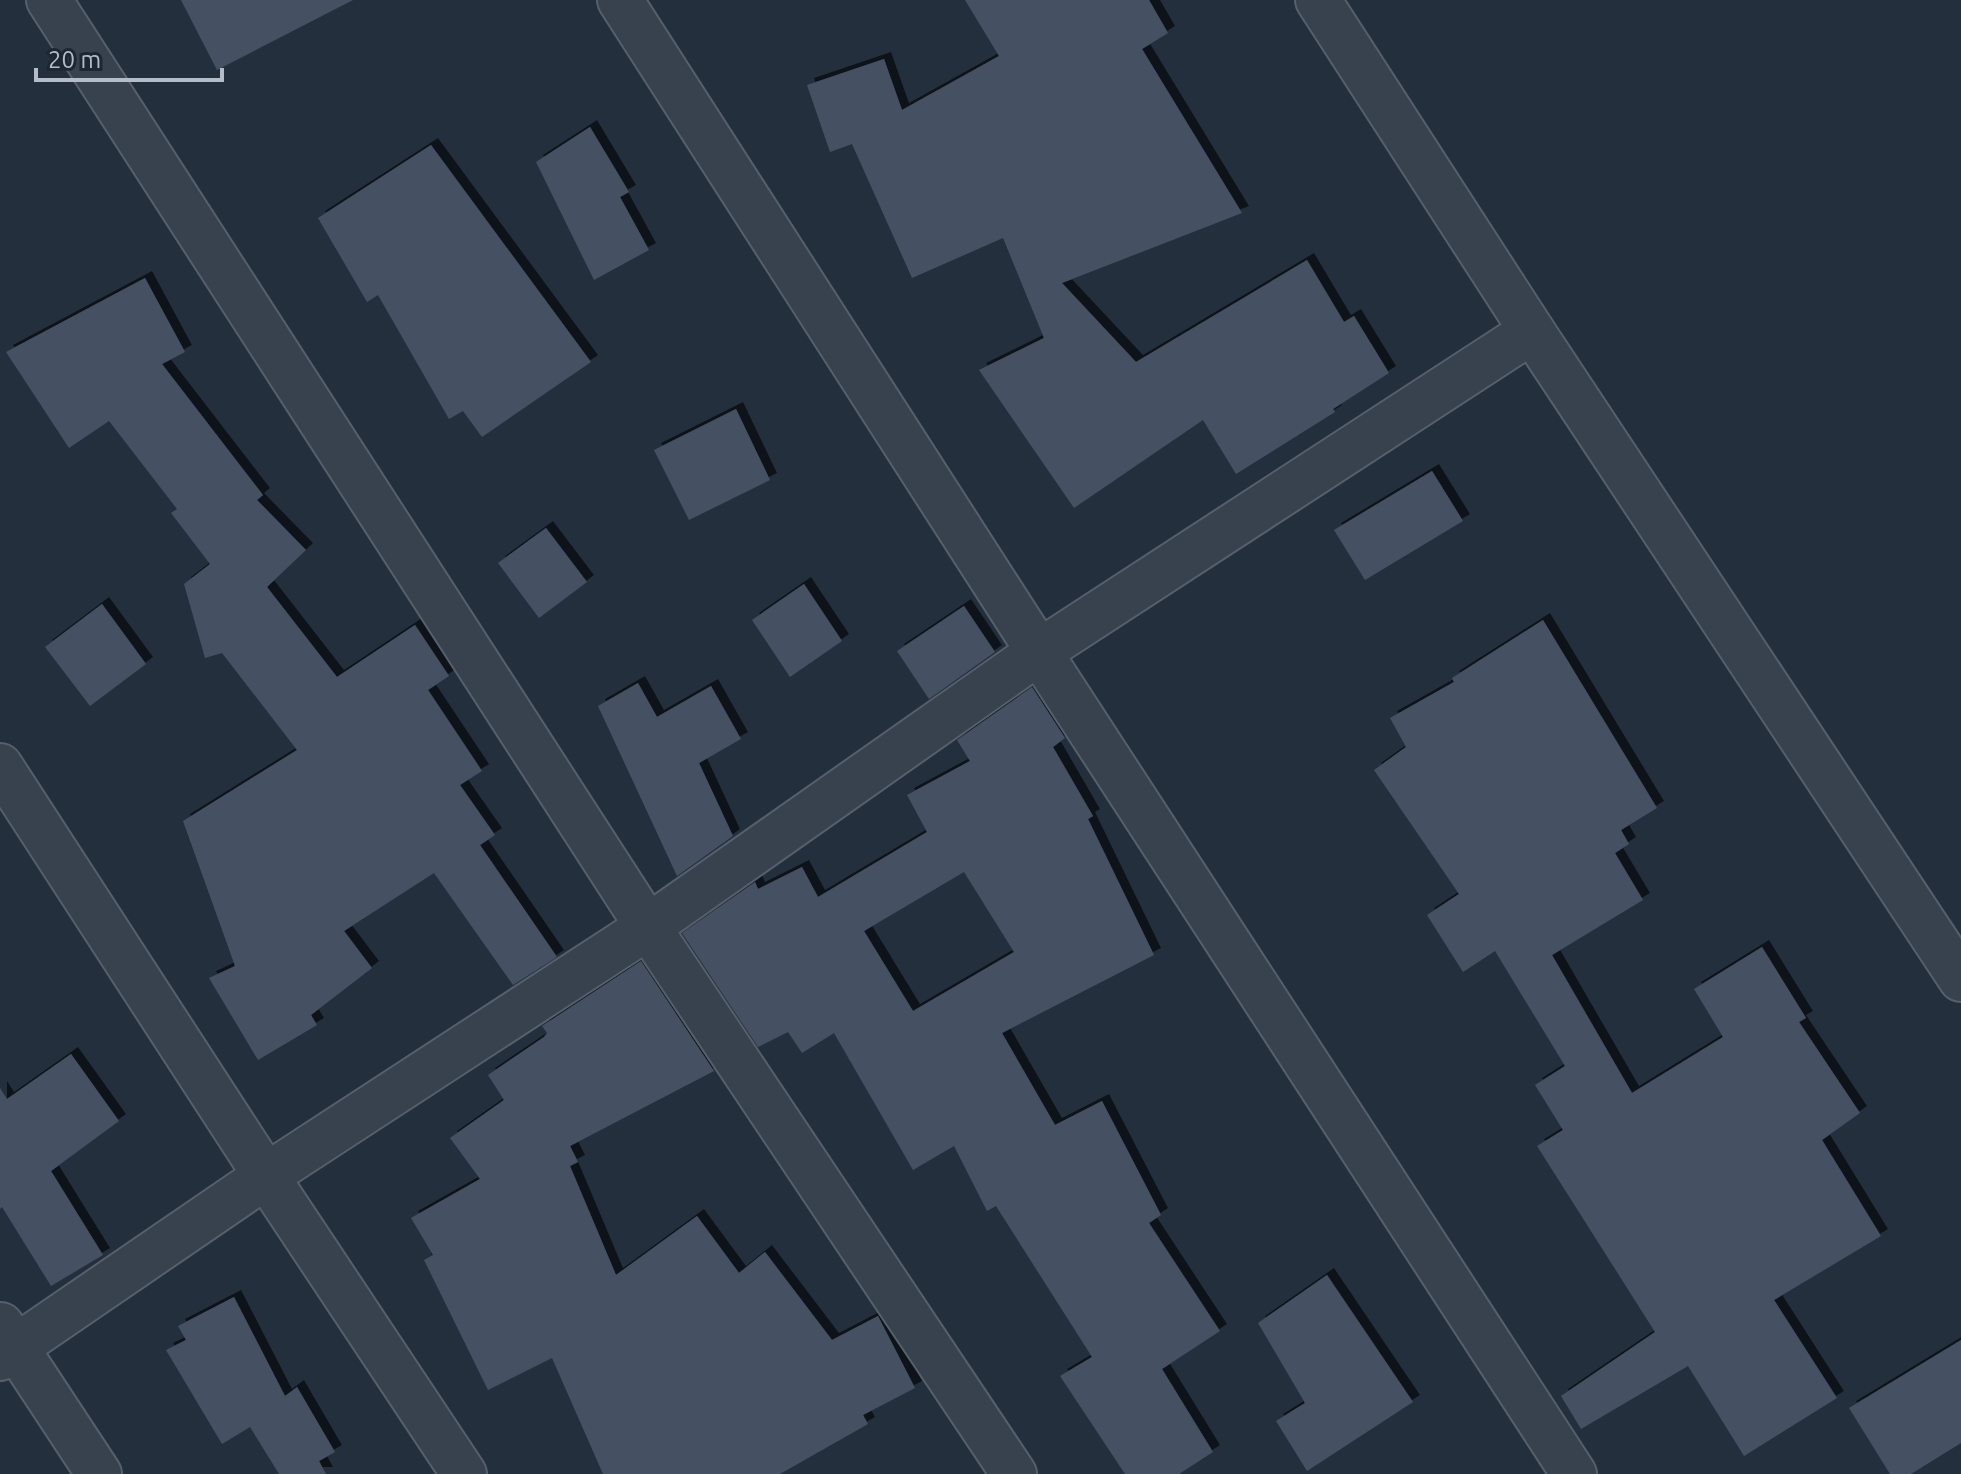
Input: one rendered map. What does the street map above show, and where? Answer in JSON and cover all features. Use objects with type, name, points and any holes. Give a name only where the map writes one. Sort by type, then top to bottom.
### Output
[{"type":"street","points":[[49,0],[648,927],[1014,1474]]},
{"type":"street","points":[[620,0],[1039,652],[1574,1474]]},
{"type":"street","points":[[1318,0],[1532,331],[1961,979]]},
{"type":"street","points":[[99,1474],[5,1343],[648,927],[1039,652],[1532,331]]},
{"type":"street","points":[[0,766],[464,1474]]},
{"type":"building","points":[[181,0],[353,0],[217,70]]},
{"type":"building","points":[[965,0],[1149,0],[1168,33],[1142,49],[1242,213],[1062,283],[1136,362],[1307,260],[1344,322],[1354,316],[1389,373],[1333,409],[1335,412],[1236,474],[1203,420],[1074,508],[979,370],[1044,338],[1003,238],[912,278],[852,144],[830,152],[807,85],[884,59],[902,110],[999,56]]},
{"type":"building","points":[[590,127],[629,192],[620,197],[649,250],[594,280],[536,162]]},
{"type":"building","points":[[431,145],[591,362],[482,437],[463,411],[449,419],[378,295],[367,302],[318,218]]},
{"type":"building","points":[[145,278],[185,352],[162,364],[263,495],[257,500],[306,550],[267,587],[337,677],[415,625],[449,676],[428,690],[482,771],[460,785],[495,835],[480,845],[557,957],[513,985],[434,873],[344,931],[372,968],[311,1015],[317,1025],[258,1060],[209,978],[235,966],[183,821],[297,750],[222,653],[205,658],[184,584],[210,564],[171,513],[177,509],[109,421],[69,448],[6,352]]},
{"type":"building","points":[[736,409],[770,480],[689,520],[654,450]]},
{"type":"building","points":[[1432,471],[1463,521],[1365,580],[1334,530]]},
{"type":"building","points":[[546,528],[587,582],[539,618],[498,563]]},
{"type":"building","points":[[804,584],[842,641],[790,677],[752,620]]},
{"type":"building","points":[[102,604],[146,664],[90,706],[45,647]]},
{"type":"building","points":[[964,606],[995,652],[929,699],[897,651]]},
{"type":"building","points":[[1543,620],[1657,808],[1621,830],[1629,844],[1615,853],[1643,900],[1552,955],[1632,1093],[1723,1037],[1694,989],[1762,947],[1806,1018],[1799,1022],[1860,1113],[1822,1140],[1881,1236],[1774,1300],[1837,1398],[1744,1456],[1688,1366],[1581,1429],[1561,1396],[1655,1332],[1537,1146],[1563,1130],[1535,1085],[1565,1066],[1495,951],[1463,972],[1427,915],[1459,894],[1374,770],[1406,747],[1390,718],[1454,682],[1452,678]]},
{"type":"building","points":[[638,683],[657,717],[711,686],[741,739],[699,763],[733,836],[677,876],[598,706]]},
{"type":"building","points":[[1032,687],[1065,738],[1053,747],[1093,816],[1088,819],[1154,955],[1002,1033],[1055,1125],[1102,1101],[1161,1215],[1149,1223],[1220,1331],[1162,1369],[1213,1452],[1179,1474],[1125,1474],[1060,1376],[1092,1357],[996,1206],[987,1211],[954,1146],[913,1170],[834,1033],[802,1053],[788,1032],[758,1047],[682,933],[755,882],[758,889],[802,867],[818,897],[927,832],[907,795],[970,761],[957,740]],"holes":[[[964,872],[1014,952],[913,1011],[864,931]]]},
{"type":"building","points":[[641,961],[714,1071],[570,1146],[578,1162],[570,1166],[616,1275],[697,1216],[739,1273],[765,1252],[832,1340],[878,1316],[915,1388],[863,1415],[868,1424],[780,1474],[603,1474],[552,1358],[488,1390],[424,1260],[433,1255],[411,1218],[480,1179],[450,1138],[504,1100],[488,1075],[544,1037],[547,1033],[542,1026]]},
{"type":"building","points":[[71,1054],[119,1121],[51,1171],[103,1255],[51,1286],[2,1207],[0,1209],[0,1088],[7,1099]]},
{"type":"building","points":[[1327,1275],[1413,1402],[1307,1471],[1276,1421],[1305,1403],[1258,1323]]},
{"type":"building","points":[[234,1297],[285,1396],[297,1387],[335,1452],[319,1461],[326,1474],[279,1474],[250,1427],[222,1444],[166,1350],[186,1340],[178,1326]]},
{"type":"building","points":[[1961,1340],[1961,1443],[1911,1474],[1890,1474],[1849,1408]]}]
